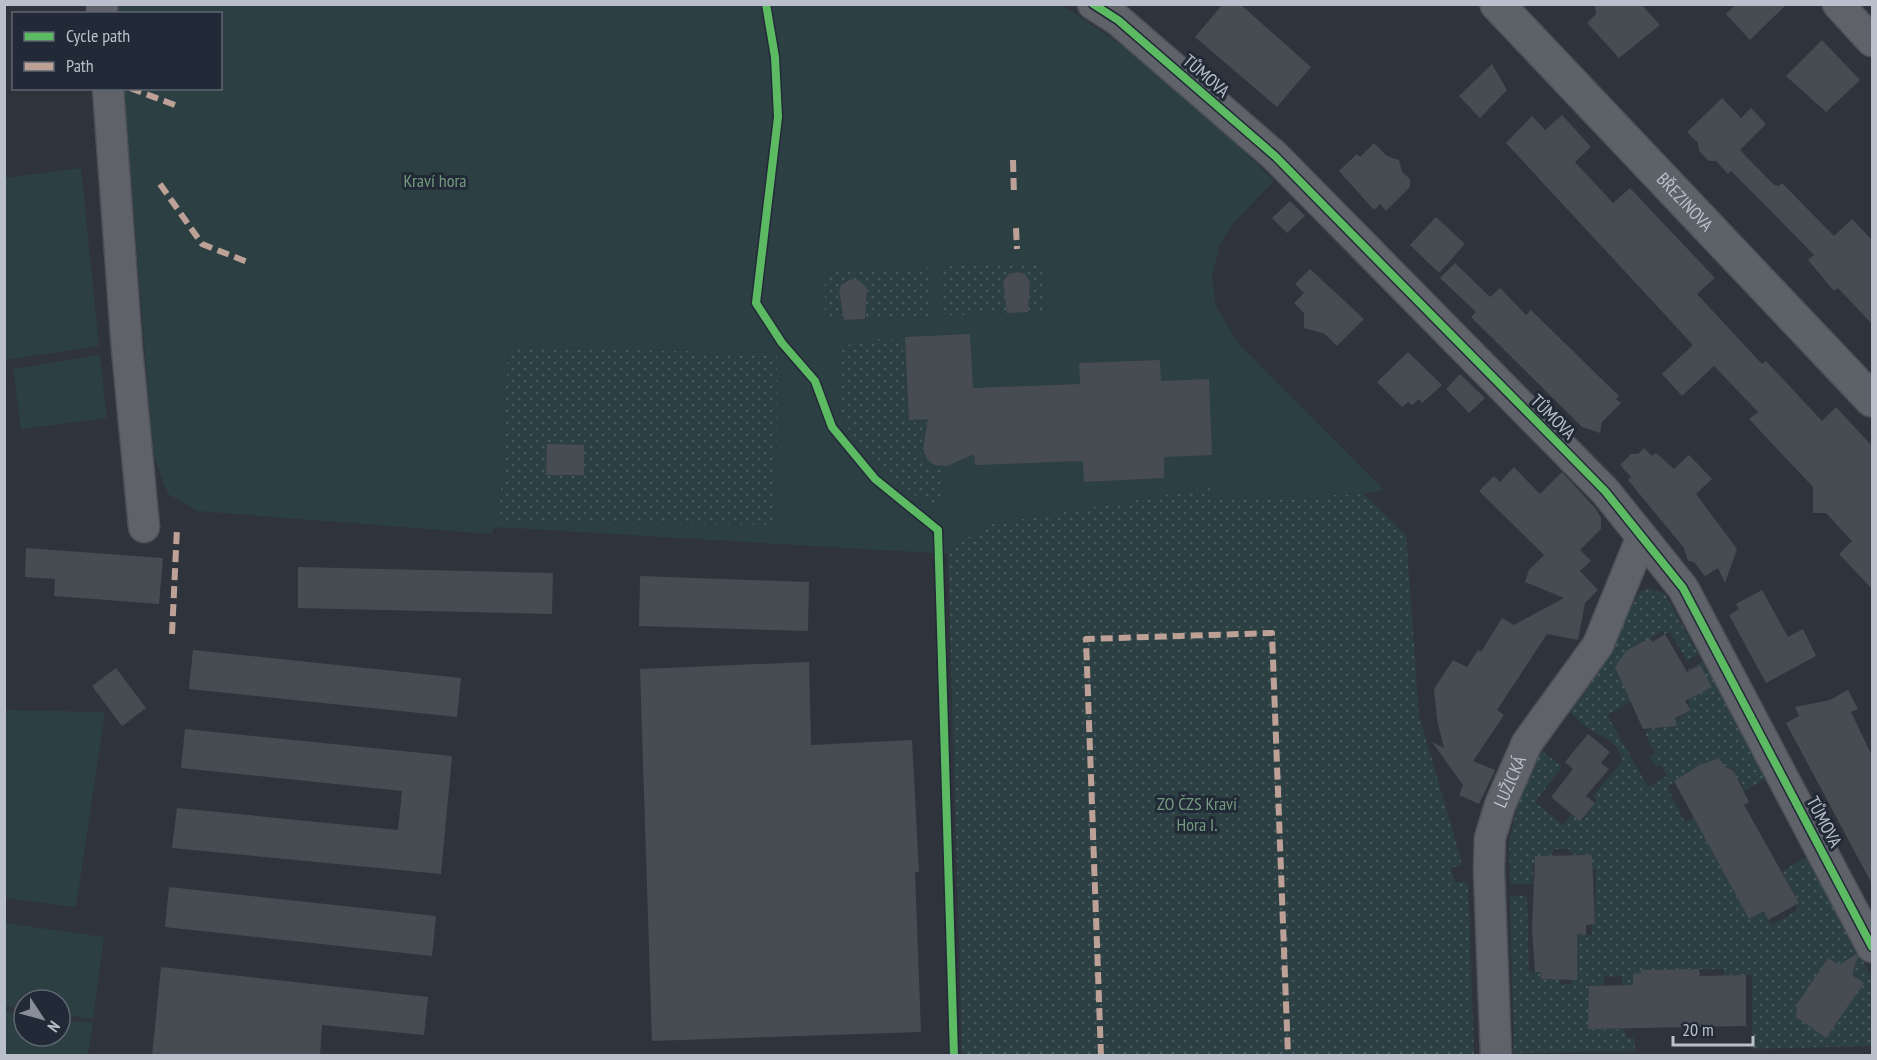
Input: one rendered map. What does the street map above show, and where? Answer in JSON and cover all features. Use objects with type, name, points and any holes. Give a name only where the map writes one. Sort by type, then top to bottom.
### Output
[{"type":"street","name":"TŮMOVA","points":[[1093,4],[1118,20],[1275,156],[1605,491],[1641,539],[1683,588],[1872,946]]},
{"type":"street","name":"BŘEZINOVA","points":[[1497,4],[1872,400]]},
{"type":"street","points":[[1838,4],[1872,40]]},
{"type":"street","points":[[108,90],[126,349],[144,527]]},
{"type":"street","name":"LUŽICKÁ","points":[[1496,1056],[1489,870],[1490,838],[1500,805],[1527,743],[1598,645],[1641,539]]},
{"type":"green space","name":"Kraví hora","points":[[117,5],[1061,5],[1119,43],[1173,86],[1274,181],[1233,223],[1220,245],[1212,274],[1216,307],[1239,344],[1384,490],[1363,494],[1211,499],[1210,487],[992,524],[965,539],[948,554],[494,527],[492,534],[198,511],[168,494],[153,453],[124,90],[222,90],[222,12],[118,12]],"holes":[[[1032,262],[1044,270],[1046,311],[1028,311],[1027,296],[1031,285],[1025,274],[1015,272],[1007,276],[1002,286],[1006,296],[1006,313],[940,316],[940,266]],[[928,267],[930,317],[865,319],[867,288],[860,281],[852,280],[844,283],[839,291],[844,320],[825,319],[825,279],[834,271]],[[903,339],[907,422],[929,423],[921,454],[923,460],[941,470],[942,503],[934,507],[908,491],[868,454],[847,428],[840,411],[839,364],[844,348],[860,340]],[[508,347],[777,353],[776,525],[499,524]]]},
{"type":"green space","points":[[81,168],[99,346],[5,360],[5,178]]},
{"type":"green space","points":[[1032,262],[1044,270],[1046,311],[1028,312],[1030,282],[1015,272],[1007,276],[1002,286],[1006,296],[1007,313],[940,316],[940,266]]},
{"type":"green space","points":[[928,267],[930,317],[865,319],[867,290],[860,281],[851,279],[843,283],[839,294],[844,320],[825,320],[825,279],[834,271]]},
{"type":"green space","points":[[903,339],[907,422],[929,423],[922,457],[941,470],[942,503],[934,507],[894,480],[880,467],[856,441],[840,410],[839,364],[844,348],[860,340]]},
{"type":"green space","points":[[508,347],[778,353],[776,525],[499,524]]},
{"type":"green space","points":[[100,355],[107,418],[21,429],[13,369]]},
{"type":"green space","name":"ZO ČZS Kraví Hora I.","points":[[1210,487],[1211,499],[1363,494],[1406,535],[1419,715],[1461,860],[1461,865],[1451,868],[1455,883],[1465,881],[1468,883],[1474,1055],[962,1055],[948,554],[965,539],[992,524]]},
{"type":"green space","points":[[1649,588],[1665,594],[1698,654],[1687,661],[1670,632],[1665,634],[1663,631],[1629,650],[1631,655],[1615,666],[1632,701],[1607,715],[1648,787],[1667,776],[1661,765],[1657,767],[1649,757],[1655,753],[1645,733],[1657,726],[1659,730],[1691,710],[1685,693],[1673,679],[1703,661],[1766,779],[1740,793],[1738,789],[1743,786],[1741,781],[1736,783],[1734,769],[1725,767],[1720,758],[1698,766],[1667,787],[1685,822],[1694,818],[1749,919],[1764,911],[1771,925],[1798,910],[1796,905],[1799,902],[1782,871],[1808,856],[1872,978],[1872,1046],[1752,1049],[1752,975],[1724,975],[1724,969],[1642,970],[1633,985],[1622,985],[1622,976],[1604,977],[1604,985],[1589,992],[1589,1029],[1624,1029],[1627,1038],[1633,1038],[1634,1032],[1635,1051],[1514,1053],[1510,896],[1527,896],[1529,972],[1541,972],[1560,980],[1560,984],[1572,984],[1572,980],[1577,979],[1577,934],[1592,935],[1592,924],[1595,924],[1596,870],[1592,869],[1591,855],[1572,855],[1569,849],[1554,849],[1551,856],[1533,865],[1533,884],[1510,884],[1509,841],[1519,801],[1541,750],[1562,767],[1535,802],[1563,825],[1572,814],[1582,821],[1597,800],[1593,796],[1623,761],[1618,749],[1611,741],[1588,728],[1569,711],[1614,643],[1639,593]]},
{"type":"green space","points":[[5,710],[105,712],[76,907],[5,898]]},
{"type":"green space","points":[[5,923],[104,937],[93,1019],[72,1016],[72,988],[12,988],[12,1007],[5,1006]]},
{"type":"green space","points":[[5,1011],[12,1012],[12,1048],[72,1048],[72,1020],[93,1023],[88,1055],[5,1055]]},
{"type":"building","points":[[1223,4],[1240,4],[1311,67],[1277,107],[1195,37]]},
{"type":"building","points":[[1595,4],[1641,4],[1660,25],[1619,58],[1587,23],[1596,14]]},
{"type":"building","points":[[1736,4],[1787,4],[1750,40],[1726,14]]},
{"type":"building","points":[[1822,40],[1860,80],[1826,112],[1786,76]]},
{"type":"building","points":[[1492,64],[1507,90],[1480,118],[1459,96]]},
{"type":"building","points":[[1722,98],[1741,118],[1751,108],[1766,124],[1740,150],[1773,184],[1778,186],[1782,183],[1834,236],[1852,219],[1872,240],[1872,324],[1838,288],[1834,291],[1808,260],[1814,255],[1731,171],[1728,174],[1716,161],[1709,161],[1699,151],[1698,143],[1687,132]]},
{"type":"building","points":[[1562,115],[1591,147],[1575,162],[1613,203],[1630,188],[1715,278],[1697,294],[1762,364],[1766,361],[1822,421],[1836,407],[1872,446],[1872,589],[1839,554],[1852,541],[1826,513],[1813,513],[1813,487],[1749,419],[1758,412],[1714,366],[1682,396],[1662,374],[1693,345],[1506,143],[1532,116],[1545,130]]},
{"type":"building","points":[[1374,143],[1387,156],[1399,160],[1402,172],[1410,179],[1410,187],[1386,211],[1380,204],[1374,210],[1339,171],[1357,154],[1360,157]]},
{"type":"building","points":[[1290,201],[1305,216],[1287,233],[1272,218]]},
{"type":"building","points":[[1436,217],[1465,244],[1439,273],[1410,245]]},
{"type":"building","points":[[1455,263],[1490,297],[1500,288],[1526,315],[1531,310],[1619,396],[1616,399],[1621,403],[1602,422],[1600,433],[1582,427],[1471,317],[1476,312],[1440,278]]},
{"type":"building","points":[[1310,269],[1364,319],[1337,346],[1325,334],[1304,328],[1304,313],[1294,303],[1304,293],[1295,284]]},
{"type":"building","points":[[1018,272],[1025,274],[1030,282],[1028,312],[1007,313],[1003,281],[1009,274]]},
{"type":"building","points":[[851,279],[860,281],[867,288],[865,319],[844,320],[839,291],[841,285]]},
{"type":"building","points":[[970,334],[973,388],[1080,384],[1079,363],[1160,360],[1161,381],[1209,379],[1212,455],[1164,457],[1164,478],[1084,482],[1083,461],[975,465],[974,454],[947,466],[934,465],[927,459],[923,449],[928,419],[909,420],[905,337]]},
{"type":"building","points":[[1408,352],[1442,385],[1422,403],[1419,399],[1412,405],[1408,402],[1402,407],[1377,382]]},
{"type":"building","points":[[1460,374],[1485,398],[1469,413],[1446,389]]},
{"type":"building","points":[[547,444],[584,445],[584,475],[546,475]]},
{"type":"building","points":[[1644,448],[1652,456],[1656,453],[1674,469],[1689,455],[1712,479],[1696,494],[1737,549],[1725,583],[1718,568],[1705,576],[1694,562],[1688,561],[1684,548],[1628,480],[1631,477],[1620,465],[1631,454],[1638,454]]},
{"type":"building","points":[[1514,467],[1540,494],[1562,472],[1596,509],[1601,518],[1601,529],[1580,550],[1591,561],[1580,571],[1598,590],[1585,603],[1578,640],[1547,634],[1497,710],[1504,715],[1473,761],[1495,770],[1479,804],[1459,795],[1463,785],[1432,742],[1444,748],[1437,720],[1434,689],[1453,660],[1467,667],[1478,650],[1481,652],[1502,618],[1514,625],[1564,598],[1525,582],[1529,570],[1544,555],[1479,491],[1494,476],[1500,482]]},
{"type":"building","points":[[26,548],[163,558],[159,604],[54,596],[55,579],[25,577]]},
{"type":"building","points":[[298,567],[553,573],[552,614],[298,608]]},
{"type":"building","points":[[640,576],[809,582],[808,631],[639,626]]},
{"type":"building","points":[[1762,590],[1788,637],[1803,629],[1816,656],[1766,683],[1729,615],[1739,609],[1736,604]]},
{"type":"building","points":[[1665,634],[1687,672],[1700,665],[1712,687],[1685,701],[1691,710],[1675,718],[1677,726],[1643,729],[1615,667],[1626,651],[1650,638],[1652,642]]},
{"type":"building","points":[[193,650],[461,678],[457,717],[189,689]]},
{"type":"building","points":[[809,662],[811,745],[912,740],[919,872],[915,872],[921,1032],[652,1041],[640,669]]},
{"type":"building","points":[[116,668],[146,708],[122,726],[92,686]]},
{"type":"building","points":[[1848,690],[1858,709],[1851,712],[1872,756],[1872,884],[1786,723],[1799,716],[1795,707],[1830,700]]},
{"type":"building","points":[[185,729],[452,756],[441,874],[172,848],[177,808],[398,830],[402,791],[181,768]]},
{"type":"building","points":[[1588,734],[1610,752],[1601,763],[1609,769],[1586,796],[1595,803],[1580,821],[1551,797],[1573,769],[1565,762]]},
{"type":"building","points":[[1719,758],[1725,767],[1733,770],[1749,802],[1744,805],[1799,903],[1768,920],[1764,911],[1749,919],[1674,781],[1698,766]]},
{"type":"building","points":[[1592,855],[1595,924],[1586,925],[1586,935],[1577,934],[1577,980],[1541,979],[1541,972],[1535,972],[1532,929],[1535,856]]},
{"type":"building","points":[[169,887],[436,916],[432,956],[165,927]]},
{"type":"building","points":[[1856,954],[1858,956],[1852,975],[1864,983],[1826,1038],[1796,1017],[1797,1004],[1828,958],[1839,965]]},
{"type":"building","points":[[161,967],[428,997],[424,1035],[322,1025],[320,1056],[152,1056]]},
{"type":"building","points":[[1699,969],[1700,976],[1746,975],[1746,1026],[1588,1029],[1589,986],[1633,985],[1633,974],[1641,973],[1641,970]]},
{"type":"marked path","points":[[135,90],[180,107]]},
{"type":"marked path","points":[[1013,160],[1014,196]]},
{"type":"marked path","points":[[160,184],[202,244],[250,263]]},
{"type":"marked path","points":[[1016,228],[1017,249]]},
{"type":"marked path","points":[[172,634],[177,528]]},
{"type":"marked path","points":[[1101,1056],[1086,639],[1272,633],[1288,1056]]},
{"type":"cycle path","points":[[766,4],[775,57],[778,117],[756,303],[782,343],[815,381],[832,427],[875,479],[938,530],[954,1056]]},
{"type":"cycle path","points":[[1093,4],[1118,20],[1275,156],[1605,491],[1683,588],[1872,947]]}]
